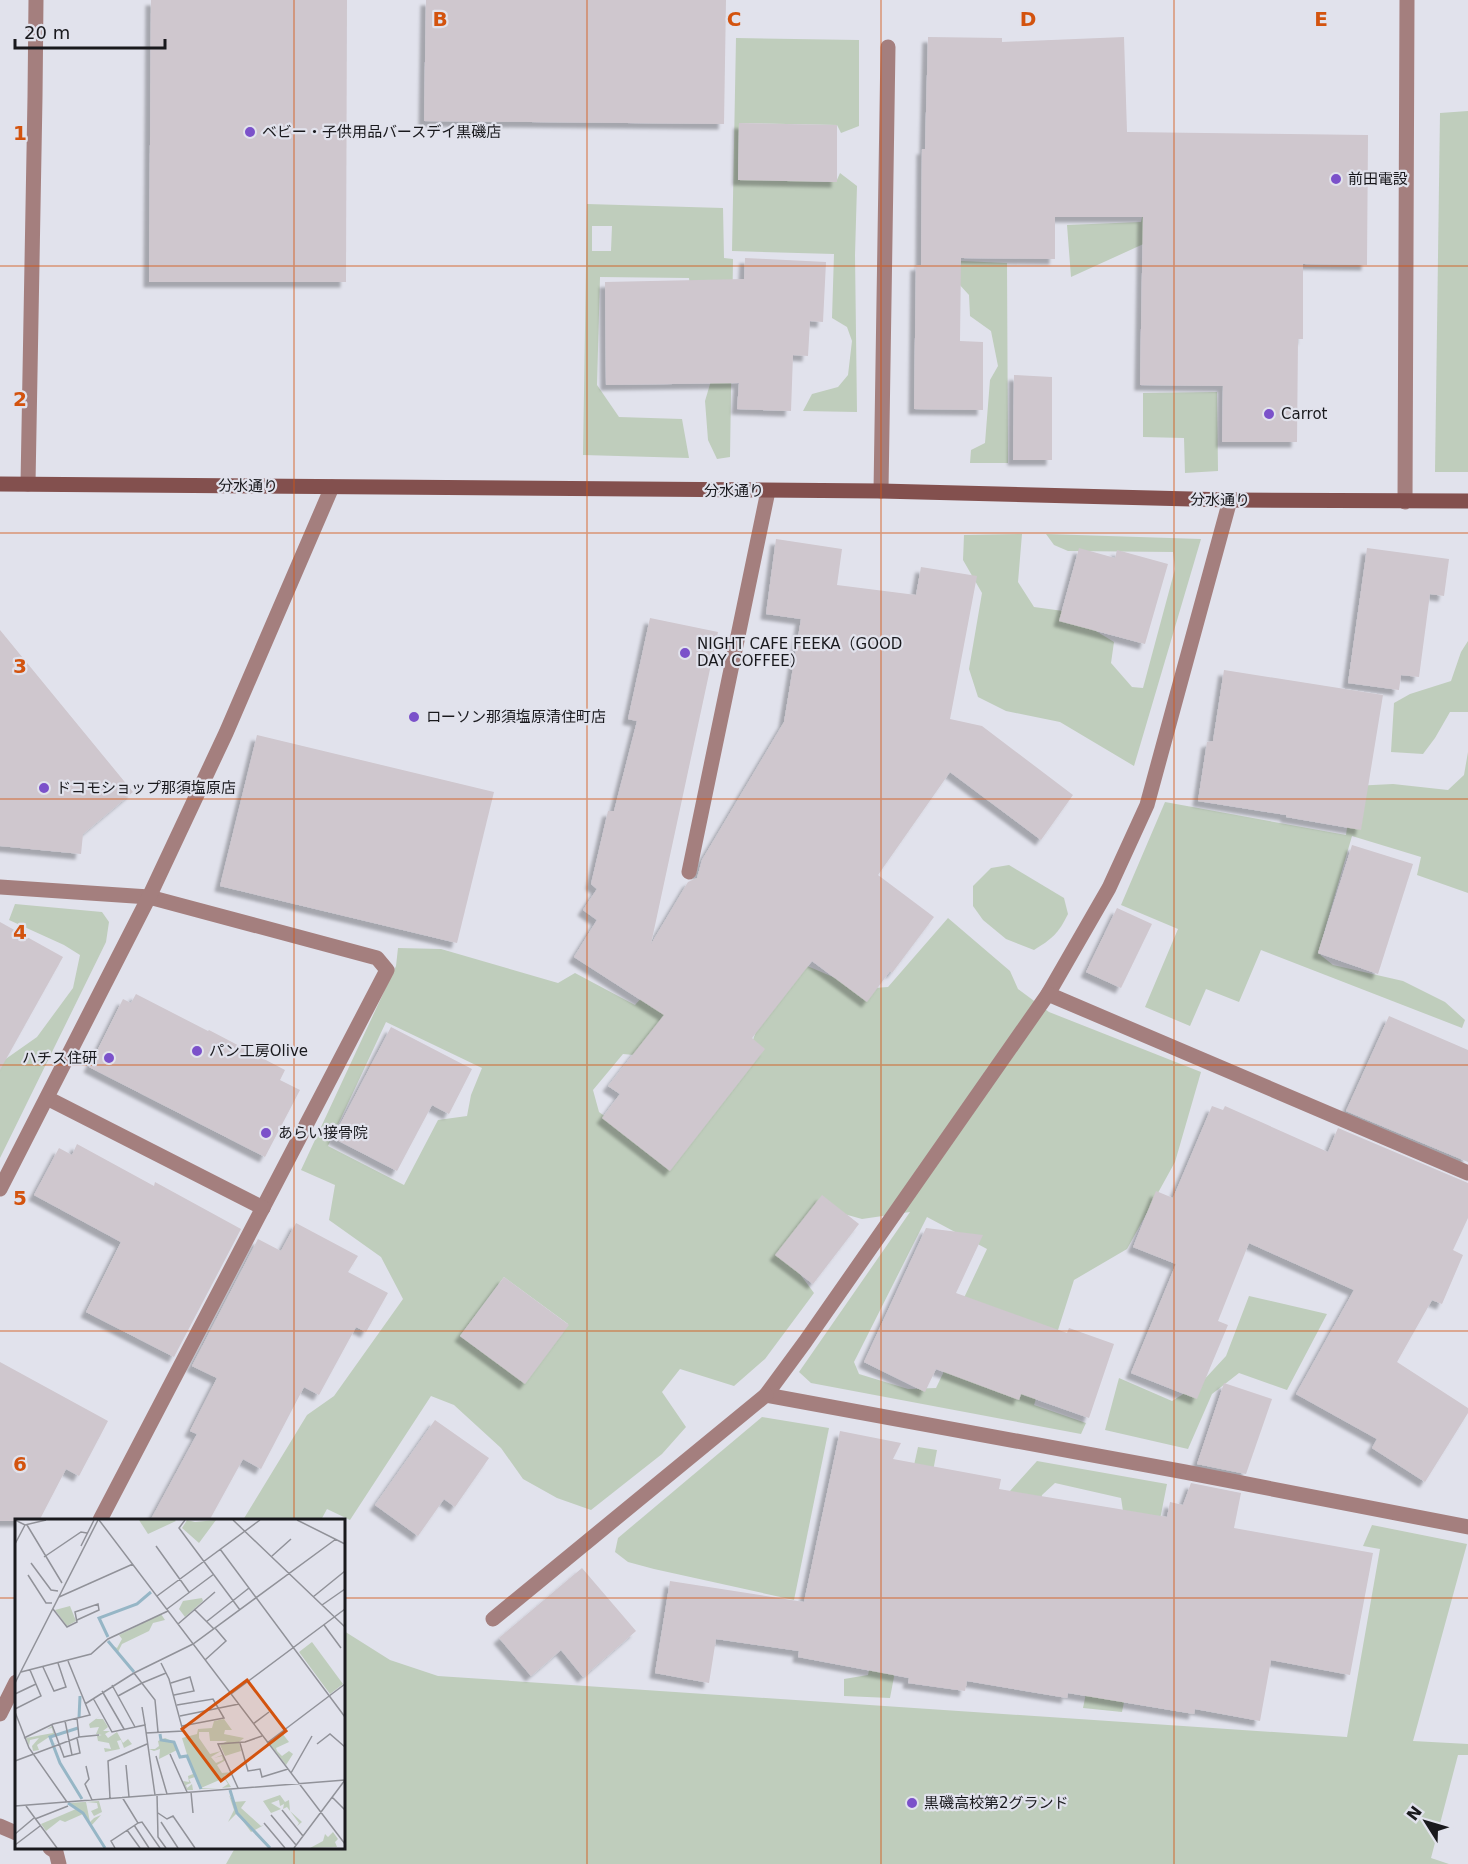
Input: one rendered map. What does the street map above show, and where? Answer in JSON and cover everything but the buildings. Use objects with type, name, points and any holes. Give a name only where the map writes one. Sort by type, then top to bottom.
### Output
[{"type":"street","points":[[28,484],[36,0]]},
{"type":"street","points":[[1405,501],[1407,0]]},
{"type":"street","points":[[881,492],[888,47]]},
{"type":"street","name":"分水通り","points":[[0,484],[881,492],[1230,500],[1468,501]]},
{"type":"street","points":[[0,1189],[149,897],[226,733],[332,487]]},
{"type":"street","points":[[689,872],[768,491]]},
{"type":"street","points":[[493,1619],[766,1395],[806,1342],[1048,994],[1109,888],[1147,805],[1230,500]]},
{"type":"street","points":[[0,887],[149,897],[377,958],[387,970],[101,1519]]},
{"type":"street","points":[[1048,994],[1468,1173]]},
{"type":"street","points":[[47,1098],[263,1208]]},
{"type":"street","points":[[766,1395],[1468,1527]]},
{"type":"street","points":[[0,1714],[15,1684]]},
{"type":"street","points":[[0,1826],[15,1833]]},
{"type":"street","points":[[52,1849],[56,1852],[59,1864]]},
{"type":"green space","points":[[736,38],[859,40],[859,126],[841,133],[837,125],[739,123],[738,179],[836,182],[840,173],[857,186],[855,255],[857,412],[803,411],[812,394],[838,387],[848,375],[852,341],[847,327],[832,318],[834,254],[732,251]]},
{"type":"green space","points":[[1468,111],[1468,472],[1435,472],[1440,113]]},
{"type":"green space","points":[[587,204],[723,208],[724,258],[733,259],[730,457],[717,459],[708,440],[705,401],[721,347],[693,319],[689,278],[600,277],[597,385],[619,417],[682,419],[689,458],[583,455]],"holes":[[[592,226],[612,226],[611,251],[592,251]]]},
{"type":"green space","points":[[1143,213],[1183,226],[1071,277],[1067,225],[1141,222]]},
{"type":"green space","points":[[937,260],[1007,263],[1008,463],[970,463],[971,450],[985,443],[990,380],[998,366],[991,331],[970,316],[969,295]]},
{"type":"green space","points":[[1217,392],[1218,471],[1185,473],[1184,438],[1143,437],[1143,393]]},
{"type":"green space","points":[[1022,534],[1018,582],[1034,607],[1063,611],[1114,642],[1111,663],[1132,687],[1143,688],[1175,569],[1173,552],[1068,551],[1054,545],[1046,534],[1201,539],[1134,766],[1060,722],[1006,711],[978,697],[969,669],[982,593],[963,560],[964,535]]},
{"type":"green space","points":[[1468,641],[1468,712],[1450,712],[1423,754],[1391,752],[1394,703],[1410,694],[1451,681],[1461,652]]},
{"type":"green space","points":[[1468,752],[1468,893],[1417,875],[1421,857],[1352,836],[1318,953],[1333,965],[1403,981],[1445,1002],[1465,1020],[1462,1028],[1261,950],[1239,1002],[1206,989],[1190,1026],[1145,1007],[1178,929],[1121,905],[1165,802],[1346,835],[1353,786],[1393,784],[1448,790],[1464,775]]},
{"type":"green space","points":[[1009,865],[1064,898],[1068,914],[1064,921],[1054,935],[1034,950],[1006,939],[983,920],[973,906],[973,886],[991,868]]},
{"type":"green space","points":[[15,904],[102,912],[109,922],[106,942],[0,1158],[0,1063],[37,1037],[73,988],[80,955],[64,945],[9,920]]},
{"type":"green space","points":[[948,918],[1010,971],[1018,989],[1049,1012],[1201,1072],[1175,1162],[1127,1249],[1074,1280],[1034,1405],[1086,1423],[1081,1434],[811,1383],[799,1372],[910,1212],[862,1219],[826,1209],[788,1258],[814,1293],[765,1359],[734,1386],[680,1369],[662,1392],[686,1427],[662,1454],[591,1510],[557,1498],[523,1479],[501,1448],[454,1405],[431,1396],[350,1520],[327,1509],[322,1519],[244,1519],[307,1415],[334,1396],[403,1299],[381,1257],[329,1220],[335,1185],[301,1170],[396,966],[398,948],[441,949],[558,983],[575,973],[635,1005],[667,969],[702,974],[634,1055],[623,1054],[593,1090],[599,1112],[661,1157],[749,1051],[762,1015],[798,962],[861,989],[888,987]],"holes":[[[386,1022],[482,1068],[471,1095],[467,1116],[438,1120],[404,1185],[328,1146]],[[927,1217],[987,1249],[946,1336],[948,1363],[936,1388],[908,1389],[859,1374],[854,1362]],[[504,1277],[568,1324],[525,1383],[460,1336]]]},
{"type":"green space","points":[[1249,1296],[1327,1314],[1287,1390],[1239,1373],[1212,1394],[1188,1449],[1105,1430],[1119,1378],[1172,1401],[1201,1383],[1226,1356]]},
{"type":"green space","points":[[762,1417],[829,1428],[794,1600],[654,1569],[628,1562],[615,1552],[618,1538]]},
{"type":"green space","points":[[918,1447],[937,1450],[890,1698],[844,1696],[844,1679],[868,1675]]},
{"type":"green space","points":[[1037,1461],[1167,1484],[1122,1712],[1083,1708],[1108,1586],[1125,1524],[1121,1498],[1055,1483],[1042,1495],[1005,1672],[1010,1491]]},
{"type":"green space","name":"黒磯高校第2グランド","points":[[1372,1525],[1467,1544],[1413,1741],[1468,1744],[1468,1755],[1458,1755],[1431,1858],[1449,1864],[226,1864],[234,1849],[345,1849],[345,1632],[390,1660],[438,1676],[1347,1737],[1380,1549],[1363,1546]]},
{"type":"place","name":"ベビー・子供用品バースデイ黒磯店","points":[[250,132]]},
{"type":"place","name":"前田電設","points":[[1336,179]]},
{"type":"place","name":"Carrot","points":[[1269,414]]},
{"type":"place","name":"NIGHT CAFE FEEKA（GOOD DAY COFFEE）","points":[[685,653]]},
{"type":"place","name":"ローソン那須塩原清住町店","points":[[414,717]]},
{"type":"place","name":"ドコモショップ那須塩原店","points":[[44,788]]},
{"type":"place","name":"パン工房Olive","points":[[197,1051]]},
{"type":"place","name":"ハチス住研","points":[[109,1058]]},
{"type":"place","name":"あらい接骨院","points":[[266,1133]]},
{"type":"place","name":"黒磯高校第2グランド","points":[[912,1803]]}]
